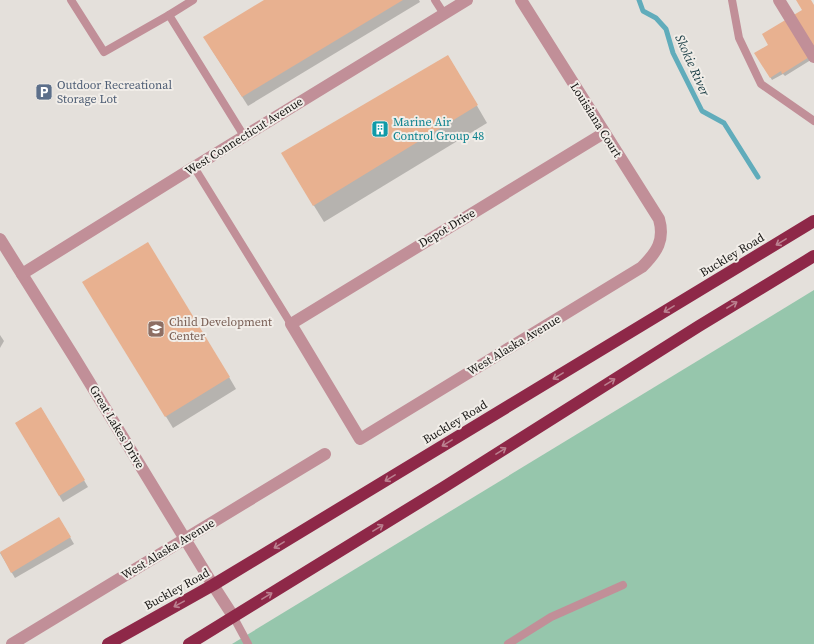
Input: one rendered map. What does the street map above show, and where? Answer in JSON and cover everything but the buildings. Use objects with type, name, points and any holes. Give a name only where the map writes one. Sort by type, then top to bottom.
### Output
[{"type":"highway","name":"Buckley Road","points":[[108,644],[213,585],[814,221]]},
{"type":"highway","points":[[189,644],[814,256]]},
{"type":"street","name":"West Connecticut Avenue","points":[[22,274],[244,136],[468,0]]},
{"type":"street","name":"Louisiana Court","points":[[521,0],[659,219],[662,230],[660,242]]},
{"type":"street","points":[[779,0],[814,57]]},
{"type":"street","name":"Depot Drive","points":[[291,324],[604,133]]},
{"type":"street","name":"Great Lakes Drive","points":[[0,239],[74,357],[184,539],[233,616]]},
{"type":"street","name":"West Alaska Avenue","points":[[291,324],[360,439],[642,267],[653,256],[660,242]]},
{"type":"street","name":"West Alaska Avenue","points":[[12,644],[325,454]]},
{"type":"lane","points":[[71,0],[104,52],[193,0]]},
{"type":"lane","points":[[435,0],[444,14]]},
{"type":"lane","points":[[732,0],[738,38],[761,84],[814,121]]},
{"type":"lane","points":[[169,15],[244,136]]},
{"type":"lane","points":[[194,167],[291,324]]},
{"type":"lane","points":[[508,644],[551,617],[623,585]]},
{"type":"lane","points":[[233,616],[248,644]]},
{"type":"green space","points":[[814,290],[814,644],[232,644]]},
{"type":"waterway","name":"Skokie River","points":[[639,0],[643,11],[656,18],[666,29],[673,53],[702,111],[724,123],[758,177]]},
{"type":"place","name":"Outdoor Recreational Storage Lot","points":[[44,92]]},
{"type":"place","name":"Marine Air Control Group 48","points":[[380,129]]},
{"type":"place","name":"Child Development Center","points":[[156,329]]}]
